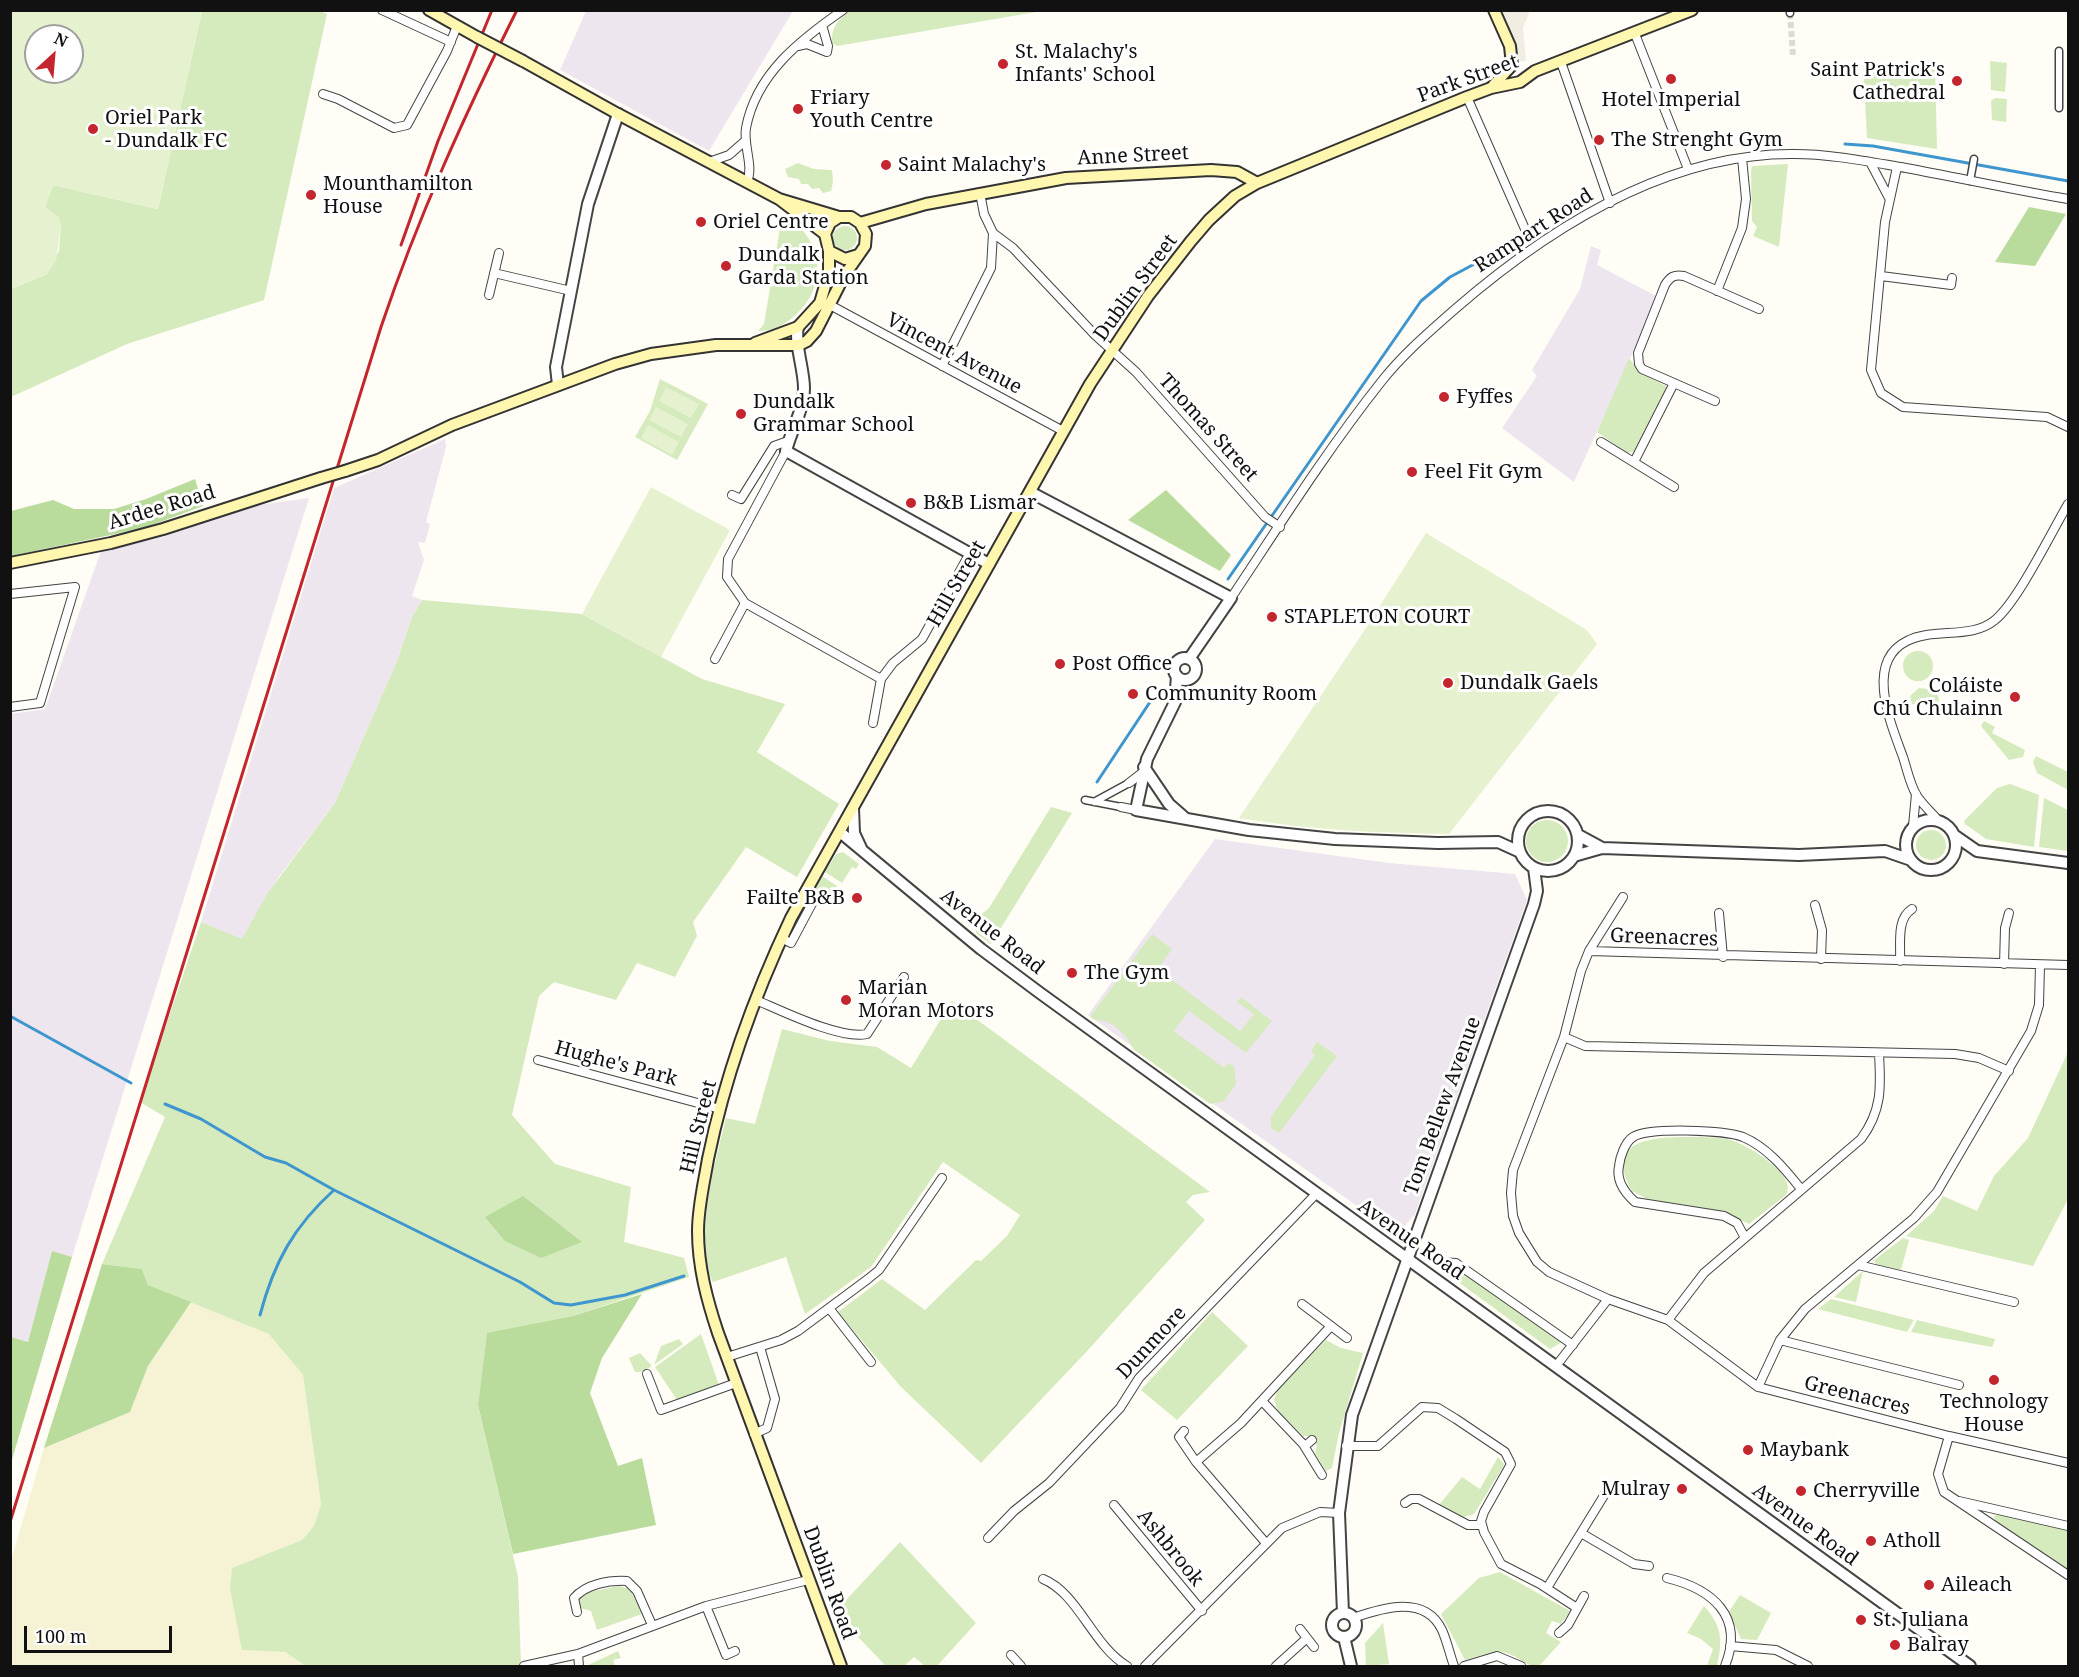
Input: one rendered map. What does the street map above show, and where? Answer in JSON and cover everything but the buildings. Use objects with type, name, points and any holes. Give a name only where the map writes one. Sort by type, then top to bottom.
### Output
[{"type":"main road","points":[[1494,10],[1512,56],[1521,68],[1535,71]]},
{"type":"main road","name":"Park Street","points":[[1257,183],[1467,97],[1491,88],[1520,82],[1535,71],[1692,10]]},
{"type":"main road","points":[[430,11],[708,163],[779,199],[825,234],[829,251],[829,272],[825,295],[810,317],[798,327],[753,343]]},
{"type":"main road","points":[[1491,88],[1509,71],[1512,56]]},
{"type":"main road","name":"Anne Street","points":[[860,223],[903,210],[980,192],[1066,178],[1177,171],[1237,172],[1257,183]]},
{"type":"main road","name":"Dublin Street","points":[[1063,431],[1148,296],[1209,220],[1235,196],[1257,183]]},
{"type":"main road","points":[[753,343],[774,346],[799,345],[807,341],[816,331],[844,276],[861,252],[866,234],[860,223],[850,217],[839,217],[779,199]]},
{"type":"main road","points":[[825,234],[830,224],[839,217]]},
{"type":"main road","points":[[829,251],[845,259],[861,252]]},
{"type":"main road","name":"Ardee Road","points":[[10,563],[153,532],[345,471],[378,460],[452,425],[615,364],[665,350],[753,343]]},
{"type":"main road","name":"Hill Street","points":[[783,1512],[702,1281],[698,1233],[704,1181],[720,1109],[756,1000],[781,938],[898,723],[990,564],[1063,431]]},
{"type":"main road","name":"Dublin Road","points":[[783,1512],[841,1666]]},
{"type":"street","points":[[382,10],[451,42]]},
{"type":"street","points":[[747,182],[750,175],[745,141],[750,114],[759,92],[775,67],[794,48],[843,10]]},
{"type":"street","points":[[794,48],[807,44],[827,52],[828,46],[822,25]]},
{"type":"street","points":[[323,94],[338,99],[394,128],[402,128],[407,125],[459,27]]},
{"type":"street","points":[[1635,34],[1688,169]]},
{"type":"street","points":[[2059,51],[2059,108]]},
{"type":"street","points":[[1562,62],[1610,202]]},
{"type":"street","points":[[1467,97],[1525,229]]},
{"type":"street","points":[[558,385],[556,368],[588,204],[618,114]]},
{"type":"street","points":[[708,163],[729,155],[745,141]]},
{"type":"street","name":"Rampart Road","points":[[1189,659],[1382,381],[1435,327],[1475,292],[1534,248],[1610,202],[1688,169],[1742,159],[1795,154],[1897,166],[2068,199]]},
{"type":"street","points":[[1717,291],[1742,228],[1746,199],[1742,159]]},
{"type":"street","points":[[1970,181],[1974,159]]},
{"type":"street","points":[[1870,162],[1889,199]]},
{"type":"street","points":[[1897,166],[1889,199],[1871,370],[1881,393],[1890,401],[1903,407],[2047,417],[2068,427]]},
{"type":"street","points":[[942,366],[991,268],[993,233],[984,214],[980,192]]},
{"type":"street","points":[[1742,228],[1752,232]]},
{"type":"street","name":"Thomas Street","points":[[993,233],[1013,248],[1095,334],[1113,349],[1269,519],[1280,527]]},
{"type":"street","points":[[489,295],[499,253]]},
{"type":"street","points":[[494,273],[571,291]]},
{"type":"street","points":[[1715,401],[1642,369],[1637,359],[1665,285],[1670,278],[1676,275],[1760,309]]},
{"type":"street","points":[[1881,276],[1951,285],[1952,278]]},
{"type":"street","name":"Vincent Avenue","points":[[830,305],[1063,431]]},
{"type":"street","points":[[798,327],[795,336],[799,345],[804,390],[802,407],[787,446],[726,568],[727,577],[746,603],[882,679]]},
{"type":"street","points":[[1634,462],[1674,383]]},
{"type":"street","points":[[1601,442],[1674,487]]},
{"type":"street","points":[[732,495],[741,499],[774,446],[787,446],[990,564]]},
{"type":"street","points":[[1030,492],[1232,598]]},
{"type":"street","points":[[1953,858],[1956,844],[1954,835],[1916,794],[1891,724],[1883,680],[1888,661],[1901,644],[1917,636],[1971,630],[1994,621],[2010,603],[2068,504]]},
{"type":"street","points":[[873,723],[882,679],[893,663],[922,639],[970,553]]},
{"type":"street","points":[[10,594],[75,587],[40,703],[10,707]]},
{"type":"street","points":[[715,659],[746,603]]},
{"type":"street","points":[[1136,810],[1143,770],[1195,666],[1189,659],[1182,658],[1176,662],[1174,668],[1177,676],[1175,702]]},
{"type":"street","points":[[1177,676],[1187,679],[1191,677]]},
{"type":"street","points":[[1094,802],[1129,783],[1143,770]]},
{"type":"street","points":[[1143,770],[1169,804],[1185,818]]},
{"type":"street","points":[[1885,851],[1906,838],[1913,826],[1916,794]]},
{"type":"street","points":[[1085,800],[1250,830],[1335,840],[1498,842],[1520,852],[1534,868],[1555,871],[1566,865],[1574,856],[1578,835]]},
{"type":"street","points":[[853,808],[854,833],[862,850]]},
{"type":"street","points":[[1498,842],[1520,831],[1531,817],[1546,811],[1567,818],[1578,835],[1602,848]]},
{"type":"street","points":[[1913,826],[1927,819],[1938,820]]},
{"type":"street","points":[[1520,831],[1520,852]]},
{"type":"street","name":"Avenue Road","points":[[840,832],[981,949],[1970,1666]]},
{"type":"street","points":[[1954,835],[1977,851]]},
{"type":"street","points":[[1906,838],[1906,850],[1911,860]]},
{"type":"street","points":[[1574,856],[1602,848],[1798,855],[1885,851],[1911,860],[1923,869],[1932,870],[1946,865],[1953,858],[1977,851],[2068,863]]},
{"type":"street","name":"Tom Bellew Avenue","points":[[1534,868],[1537,891]]},
{"type":"street","name":"Tom Bellew Avenue","points":[[1348,1616],[1336,1617],[1332,1627],[1338,1636],[1344,1637],[1354,1632],[1356,1625],[1348,1616],[1339,1513],[1346,1446],[1360,1388],[1408,1260],[1537,891],[1555,871]]},
{"type":"street","points":[[1589,951],[1623,897]]},
{"type":"street","points":[[781,938],[791,943],[815,898]]},
{"type":"street","points":[[1815,905],[1822,930],[1821,958]]},
{"type":"street","points":[[1900,961],[1902,923],[1905,913],[1912,909]]},
{"type":"street","points":[[1719,913],[1723,957]]},
{"type":"street","points":[[2004,964],[2005,928],[2009,913]]},
{"type":"street","name":"Greenacres","points":[[2068,965],[1723,957],[1589,951],[1581,970],[1564,1037],[1513,1170],[1513,1216],[1519,1233],[1537,1262],[1550,1272],[1608,1299],[1668,1320],[1758,1387],[1949,1436],[2068,1463]]},
{"type":"street","points":[[1758,1387],[1780,1340],[1805,1309],[1914,1218],[1937,1192],[2037,1019],[2040,965]]},
{"type":"street","points":[[756,1000],[813,1023],[857,1036],[867,1034],[904,976]]},
{"type":"street","points":[[1564,1037],[1585,1046],[1939,1054],[1979,1058],[2009,1071]]},
{"type":"street","points":[[1668,1320],[1704,1273],[1744,1236],[1861,1138],[1872,1124],[1879,1095],[1880,1054]]},
{"type":"street","name":"Hughe's Park","points":[[538,1060],[720,1109]]},
{"type":"street","points":[[1744,1236],[1737,1223],[1724,1216],[1635,1202],[1626,1194],[1618,1170],[1623,1152],[1631,1138],[1639,1135],[1682,1131],[1730,1133],[1743,1137],[1763,1149],[1801,1189]]},
{"type":"street","points":[[727,1357],[760,1347],[798,1331],[879,1270],[942,1178]]},
{"type":"street","name":"Dunmore","points":[[988,1538],[1014,1511],[1049,1484],[1120,1408],[1139,1378],[1316,1194]]},
{"type":"street","points":[[1440,1262],[1456,1263],[1573,1345]]},
{"type":"street","points":[[1858,1265],[2014,1302]]},
{"type":"street","points":[[1556,1366],[1608,1299]]},
{"type":"street","points":[[1302,1304],[1347,1338]]},
{"type":"street","points":[[829,1308],[871,1362]]},
{"type":"street","points":[[1196,1462],[1241,1423],[1331,1326]]},
{"type":"street","points":[[1780,1340],[1959,1385]]},
{"type":"street","points":[[754,1434],[767,1428],[775,1399],[760,1347]]},
{"type":"street","points":[[647,1374],[661,1410],[736,1383]]},
{"type":"street","points":[[1262,1401],[1305,1446],[1322,1475]]},
{"type":"street","points":[[1346,1446],[1378,1446],[1422,1407],[1438,1407],[1505,1452],[1511,1464],[1507,1476],[1484,1512],[1482,1525],[1501,1564],[1547,1588],[1577,1608]]},
{"type":"street","points":[[1184,1431],[1179,1437],[1196,1462],[1245,1523],[1265,1542]]},
{"type":"street","points":[[1949,1436],[1938,1474],[1944,1492],[2068,1575]]},
{"type":"street","points":[[1305,1446],[1312,1440]]},
{"type":"street","points":[[1547,1588],[1608,1489]]},
{"type":"street","points":[[1405,1503],[1411,1499],[1419,1499],[1468,1525],[1482,1525]]},
{"type":"street","points":[[1954,1500],[2068,1526]]},
{"type":"street","name":"Ashbrook","points":[[1114,1505],[1202,1611]]},
{"type":"street","name":"Ashbrook","points":[[1145,1666],[1202,1611],[1265,1542],[1289,1524],[1320,1512],[1339,1513]]},
{"type":"street","points":[[1581,1533],[1634,1564],[1648,1566]]},
{"type":"street","points":[[1667,1578],[1703,1590],[1716,1602],[1730,1630],[1731,1646],[1725,1666]]},
{"type":"street","points":[[524,1666],[578,1654],[706,1606],[808,1580]]},
{"type":"street","points":[[1043,1580],[1058,1588],[1109,1653],[1127,1666]]},
{"type":"street","points":[[577,1612],[574,1598],[581,1590],[611,1581],[627,1581],[637,1591],[652,1625]]},
{"type":"street","points":[[1559,1633],[1564,1631],[1584,1596]]},
{"type":"street","points":[[706,1606],[726,1655],[735,1651]]},
{"type":"street","points":[[1348,1616],[1382,1609],[1417,1607],[1430,1614],[1442,1629],[1454,1666]]},
{"type":"street","points":[[1300,1629],[1314,1647]]},
{"type":"street","name":"Tom Bellew Avenue","points":[[1344,1637],[1351,1666]]},
{"type":"street","points":[[1276,1666],[1307,1638]]},
{"type":"street","points":[[1731,1646],[1776,1650],[1808,1666]]},
{"type":"street","points":[[578,1654],[579,1666]]},
{"type":"street","points":[[1011,1655],[1021,1666]]},
{"type":"street","points":[[1464,1666],[1497,1656],[1521,1666]]},
{"type":"shaded area","points":[[586,10],[793,11],[709,151],[560,70]]},
{"type":"shaded area","points":[[1501,11],[1530,11],[1523,28],[1526,60],[1521,62]]},
{"type":"shaded area","points":[[1591,246],[1601,250],[1597,265],[1658,297],[1574,482],[1502,428],[1537,376],[1532,370],[1580,289]]},
{"type":"shaded area","points":[[445,439],[446,447],[426,522],[430,524],[425,543],[418,542],[424,560],[412,596],[422,600],[412,617],[397,661],[335,803],[278,878],[242,940],[201,922],[334,488]]},
{"type":"shaded area","points":[[309,498],[72,1257],[52,1252],[28,1342],[10,1337],[10,714],[45,709],[101,551],[165,536],[258,505]]},
{"type":"shaded area","points":[[1215,839],[1389,863],[1515,874],[1527,900],[1415,1214],[1402,1229],[1388,1228],[1088,1015]]},
{"type":"shaded area","points":[[191,1302],[270,1334],[303,1375],[321,1504],[314,1526],[302,1540],[232,1568],[242,1650],[285,1652],[306,1666],[11,1666],[10,1564],[44,1448],[130,1412],[148,1366]]},
{"type":"green space","points":[[318,10],[327,14],[264,300],[127,344],[11,397],[11,289],[47,274],[59,251],[61,225],[45,207],[53,185],[158,209],[202,11]]},
{"type":"green space","name":"Oriel Park - Dundalk FC","points":[[10,11],[202,11],[158,209],[53,185],[45,207],[59,217],[61,225],[56,261],[47,274],[11,289]]},
{"type":"green space","points":[[849,11],[1042,11],[837,46],[832,43],[834,28]]},
{"type":"green space","points":[[1990,61],[2007,63],[2005,92],[1991,90]]},
{"type":"green space","points":[[1863,64],[1935,64],[1937,149],[1867,138]]},
{"type":"green space","points":[[1995,98],[2007,99],[2006,122],[1992,120],[1991,101]]},
{"type":"green space","points":[[798,163],[814,169],[832,170],[831,191],[823,193],[819,188],[812,189],[808,184],[801,184],[799,179],[788,177],[785,169]]},
{"type":"green space","points":[[1788,164],[1779,247],[1753,236],[1757,227],[1752,221],[1751,171],[1752,166]]},
{"type":"green space","points":[[2029,207],[2066,214],[2035,266],[1995,262]]},
{"type":"green space","points":[[784,215],[798,225],[808,237],[814,250],[817,279],[804,306],[792,318],[776,328],[758,331],[764,324]]},
{"type":"green space","points":[[845,226],[854,229],[857,238],[854,247],[845,250],[836,247],[833,238],[836,229]]},
{"type":"green space","points":[[1629,358],[1640,373],[1666,386],[1666,392],[1638,447],[1633,452],[1627,453],[1597,432]]},
{"type":"green space","points":[[660,379],[708,404],[677,460],[635,437],[650,411]]},
{"type":"green space","points":[[666,387],[699,404],[691,418],[659,401]]},
{"type":"green space","points":[[656,407],[688,424],[681,437],[649,420]]},
{"type":"green space","points":[[648,425],[679,442],[672,455],[641,438]]},
{"type":"green space","points":[[195,479],[203,506],[144,528],[11,556],[11,511],[53,500],[74,509],[114,509]]},
{"type":"green space","points":[[651,487],[730,530],[661,657],[582,614]]},
{"type":"green space","points":[[1166,490],[1231,555],[1220,571],[1128,520]]},
{"type":"green space","name":"Dundalk Gaels","points":[[1426,533],[1587,630],[1597,644],[1449,834],[1344,830],[1239,818],[1364,631]]},
{"type":"green space","points":[[422,600],[582,614],[702,679],[785,704],[757,752],[839,804],[797,877],[746,847],[693,922],[697,936],[675,977],[637,963],[616,1000],[554,982],[539,996],[512,1115],[555,1164],[631,1187],[624,1242],[684,1258],[689,1277],[573,1316],[487,1334],[478,1405],[518,1577],[521,1666],[306,1666],[285,1652],[242,1650],[230,1589],[232,1568],[302,1540],[314,1526],[321,1504],[303,1375],[269,1334],[148,1285],[142,1269],[102,1264],[165,1117],[140,1102],[201,922],[242,939],[267,894],[335,803],[397,661],[412,617]]},
{"type":"green space","points":[[1918,651],[1929,655],[1933,666],[1929,677],[1918,681],[1907,677],[1903,666],[1907,655]]},
{"type":"green space","points":[[1919,688],[1937,690],[1939,702],[1928,707],[1912,704],[1910,696]]},
{"type":"green space","points":[[1984,721],[1995,727],[1992,733],[2025,750],[2023,757],[2009,760],[1981,726]]},
{"type":"green space","points":[[2036,756],[2068,772],[2068,790],[2037,773],[2033,762]]},
{"type":"green space","points":[[2010,784],[2039,795],[2034,847],[1986,839],[1965,824],[1964,821],[1997,788]]},
{"type":"green space","points":[[2044,798],[2068,810],[2068,851],[2039,847]]},
{"type":"green space","points":[[1051,807],[1072,813],[991,944],[977,934],[976,922],[989,908]]},
{"type":"green space","points":[[1547,820],[1555,821],[1562,826],[1567,833],[1567,849],[1562,856],[1555,861],[1547,862],[1539,861],[1532,856],[1527,849],[1526,841],[1527,833],[1532,826],[1539,821]]},
{"type":"green space","points":[[1931,830],[1937,831],[1945,839],[1945,851],[1937,859],[1931,860],[1925,859],[1917,851],[1916,845],[1917,839],[1925,831]]},
{"type":"green space","points":[[843,852],[859,864],[856,869],[852,867],[842,883],[825,872],[836,854]]},
{"type":"green space","points":[[822,876],[837,886],[831,899],[815,889]]},
{"type":"green space","points":[[1152,934],[1172,949],[1158,969],[1240,1031],[1254,1014],[1237,1002],[1241,997],[1272,1021],[1246,1053],[1189,1011],[1174,1031],[1224,1068],[1228,1063],[1234,1066],[1236,1084],[1224,1101],[1210,1104],[1133,1049],[1129,1040],[1117,1028],[1090,1017]]},
{"type":"green space","points":[[952,1001],[1210,1192],[1193,1195],[1186,1202],[1205,1220],[1089,1349],[981,1463],[901,1387],[838,1312],[882,1279],[925,1310],[976,1260],[981,1261],[1007,1236],[1020,1215],[943,1162],[871,1267],[805,1314],[786,1257],[713,1282],[707,1265],[705,1246],[708,1201],[726,1118],[755,1124],[782,1029],[830,1041],[877,1047],[911,1068]]},
{"type":"green space","points":[[1317,1042],[1337,1056],[1279,1133],[1271,1128],[1271,1117],[1315,1055],[1311,1051]]},
{"type":"green space","points":[[2068,1052],[2068,1199],[2033,1266],[1906,1236],[1934,1211],[1943,1196],[1977,1211],[1994,1176],[2028,1138]]},
{"type":"green space","points":[[1702,1137],[1731,1140],[1759,1154],[1779,1170],[1785,1179],[1788,1187],[1786,1195],[1749,1224],[1720,1211],[1647,1199],[1632,1191],[1624,1172],[1624,1158],[1630,1148],[1641,1142],[1655,1139]]},
{"type":"green space","points":[[523,1196],[582,1242],[541,1258],[505,1241],[485,1217]]},
{"type":"green space","points":[[1903,1238],[1909,1240],[1901,1270],[1876,1265],[1874,1260]]},
{"type":"green space","points":[[52,1251],[72,1257],[11,1463],[11,1337],[28,1342]]},
{"type":"green space","points":[[102,1264],[142,1269],[148,1285],[191,1302],[148,1366],[130,1412],[44,1448]]},
{"type":"green space","points":[[1459,1269],[1562,1342],[1550,1349],[1446,1273]]},
{"type":"green space","points":[[1863,1271],[1856,1302],[1834,1297]]},
{"type":"green space","points":[[642,1294],[602,1358],[590,1393],[618,1466],[642,1458],[656,1525],[513,1554],[478,1405],[487,1333],[573,1316]]},
{"type":"green space","points":[[1831,1299],[1914,1320],[1907,1332],[1818,1309]]},
{"type":"green space","points":[[1212,1312],[1248,1346],[1177,1420],[1141,1390]]},
{"type":"green space","points":[[1917,1320],[1995,1340],[1992,1347],[1911,1332]]},
{"type":"green space","points":[[701,1334],[719,1385],[677,1400],[655,1367]]},
{"type":"green space","points":[[679,1339],[683,1344],[654,1365],[661,1346]]},
{"type":"green space","points":[[1326,1340],[1341,1348],[1363,1353],[1339,1433],[1332,1468],[1326,1471],[1315,1453],[1317,1445],[1310,1436],[1303,1436],[1278,1411],[1274,1400],[1278,1389]]},
{"type":"green space","points":[[640,1353],[652,1366],[642,1372],[635,1372],[629,1358]]},
{"type":"green space","points":[[1498,1457],[1504,1464],[1503,1467],[1474,1514],[1461,1518],[1439,1505],[1462,1477],[1480,1489]]},
{"type":"green space","points":[[2000,1514],[2068,1530],[2068,1571],[1996,1523],[1994,1516]]},
{"type":"green space","points":[[900,1542],[976,1623],[937,1666],[925,1666],[914,1657],[904,1666],[886,1666],[857,1636],[847,1641],[834,1613]]},
{"type":"green space","points":[[1500,1572],[1570,1611],[1561,1624],[1552,1621],[1546,1633],[1561,1642],[1539,1666],[1530,1665],[1504,1652],[1492,1652],[1465,1660],[1441,1614],[1479,1578]]},
{"type":"green space","points":[[619,1586],[630,1589],[642,1614],[597,1630],[591,1611],[580,1608],[580,1598],[588,1592]]},
{"type":"green space","points":[[1740,1595],[1771,1613],[1757,1640],[1741,1639],[1729,1612]]},
{"type":"green space","points":[[1704,1606],[1720,1634],[1717,1666],[1707,1666],[1713,1649],[1701,1639],[1687,1633]]},
{"type":"green space","points":[[1383,1623],[1389,1664],[1366,1666],[1365,1643]]},
{"type":"green space","points":[[618,1651],[621,1658],[613,1660],[615,1666],[586,1666]]},
{"type":"waterway","points":[[1845,144],[1873,146],[2068,181]]},
{"type":"waterway","points":[[1228,579],[1421,301],[1450,277],[1512,244]]},
{"type":"waterway","points":[[1097,782],[1150,702]]},
{"type":"waterway","points":[[10,1016],[131,1083]]},
{"type":"waterway","points":[[165,1104],[201,1119],[265,1157],[286,1163],[334,1190],[520,1282],[554,1303],[571,1305],[625,1295],[684,1276]]},
{"type":"waterway","points":[[260,1315],[272,1278],[287,1246],[308,1217],[334,1190]]},
{"type":"tunnel","points":[[1790,13],[1793,56]]},
{"type":"railway","points":[[401,245],[438,141],[492,10]]},
{"type":"railway","points":[[10,1522],[381,327],[443,166],[517,10]]},
{"type":"place","name":"St. Malachy's Infants' School","points":[[1003,64]]},
{"type":"place","name":"Hotel Imperial","points":[[1671,79]]},
{"type":"place","name":"Saint Patrick's Cathedral","points":[[1957,81]]},
{"type":"place","name":"Friary Youth Centre","points":[[798,109]]},
{"type":"place","name":"Oriel Park - Dundalk FC","points":[[93,129]]},
{"type":"place","name":"The Strenght Gym","points":[[1599,140]]},
{"type":"place","name":"Saint Malachy's","points":[[886,165]]},
{"type":"place","name":"Mounthamilton House","points":[[311,195]]},
{"type":"place","name":"Oriel Centre","points":[[701,222]]},
{"type":"place","name":"Dundalk Garda Station","points":[[726,266]]},
{"type":"place","name":"Fyffes","points":[[1444,397]]},
{"type":"place","name":"Dundalk Grammar School","points":[[741,414]]},
{"type":"place","name":"Feel Fit Gym","points":[[1412,472]]},
{"type":"place","name":"B&B Lismar","points":[[911,503]]},
{"type":"place","name":"STAPLETON COURT","points":[[1272,617]]},
{"type":"place","name":"Post Office","points":[[1060,664]]},
{"type":"place","name":"Dundalk Gaels","points":[[1448,683]]},
{"type":"place","name":"Community Room","points":[[1133,694]]},
{"type":"place","name":"Coláiste Chú Chulainn","points":[[2015,697]]},
{"type":"place","name":"Failte B&B","points":[[857,898]]},
{"type":"place","name":"The Gym","points":[[1072,973]]},
{"type":"place","name":"Marian Moran Motors","points":[[846,1000]]},
{"type":"place","name":"Technology House","points":[[1994,1380]]},
{"type":"place","name":"Maybank","points":[[1748,1450]]},
{"type":"place","name":"Mulray","points":[[1682,1489]]},
{"type":"place","name":"Cherryville","points":[[1801,1491]]},
{"type":"place","name":"Atholl","points":[[1871,1541]]},
{"type":"place","name":"Aileach","points":[[1929,1585]]},
{"type":"place","name":"St. Juliana","points":[[1861,1620]]},
{"type":"place","name":"Balray","points":[[1895,1645]]}]
